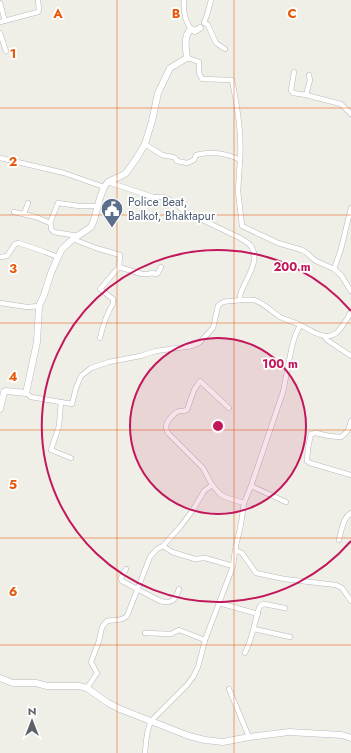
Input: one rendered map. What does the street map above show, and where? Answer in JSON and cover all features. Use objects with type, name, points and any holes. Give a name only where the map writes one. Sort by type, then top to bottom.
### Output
[{"type":"street","points":[[0,3],[2,21],[38,12],[38,0]]},
{"type":"street","points":[[184,0],[183,7],[187,25],[195,31],[200,28],[208,15],[211,0]]},
{"type":"street","points":[[204,22],[208,25],[216,43],[225,49]]},
{"type":"street","points":[[187,58],[186,40],[188,32],[191,29]]},
{"type":"street","points":[[0,33],[6,52]]},
{"type":"street","points":[[26,393],[37,342],[39,306],[58,257],[62,250],[75,238],[91,227],[97,206],[106,184],[126,173],[136,159],[145,144],[158,94],[170,68],[187,58],[199,62],[202,79],[232,80],[237,106],[240,135],[238,191],[242,226],[278,243],[302,250],[312,258],[334,269],[341,275],[351,291]]},
{"type":"street","points":[[294,72],[291,92],[341,104],[351,114]]},
{"type":"street","points":[[306,95],[310,80],[309,74]]},
{"type":"street","points":[[145,144],[162,155],[173,156],[177,161],[187,163],[194,160],[196,155],[204,153],[223,154],[233,156],[240,160]]},
{"type":"street","points":[[0,158],[64,173],[153,197],[161,196],[168,198],[184,211],[240,238],[248,243],[255,253],[247,279],[241,292],[240,300]]},
{"type":"street","points":[[24,214],[28,203]]},
{"type":"street","points":[[97,206],[79,206],[58,203],[50,222],[51,229],[54,232],[75,238],[96,248],[120,255],[119,267],[100,289],[113,299],[113,304],[104,321],[100,338]]},
{"type":"street","points":[[334,269],[342,249],[351,208]]},
{"type":"street","points":[[14,212],[50,222]]},
{"type":"street","points":[[0,257],[7,256],[15,244],[19,243],[58,257]]},
{"type":"street","points":[[119,267],[142,274],[156,274],[161,267]]},
{"type":"street","points":[[0,409],[2,391],[26,393],[31,397],[72,404],[81,376],[90,368],[156,351],[192,346],[200,343],[213,328],[218,306],[221,303],[240,300],[253,300],[262,303],[285,319],[324,336],[334,335],[346,321],[351,312]]},
{"type":"street","points":[[0,304],[27,307],[39,306]]},
{"type":"street","points":[[145,753],[146,738],[151,721],[187,685],[198,667],[206,640],[233,566],[244,503],[282,392],[292,346],[300,325]]},
{"type":"street","points":[[324,336],[327,340],[351,356]]},
{"type":"street","points":[[229,408],[200,381],[194,390],[187,410],[174,414],[167,423],[166,428],[168,433],[203,468],[212,485],[220,494],[244,503]]},
{"type":"street","points":[[61,402],[59,426],[51,450],[71,458]]},
{"type":"street","points":[[351,421],[350,428],[347,433],[341,437],[316,433],[311,434],[307,460],[310,463],[351,475]]},
{"type":"street","points":[[87,688],[96,673],[91,662],[99,641],[102,627],[107,620],[124,619],[150,557],[157,549],[163,546],[180,527],[193,510],[204,491],[212,485]]},
{"type":"street","points":[[251,486],[286,502]]},
{"type":"street","points":[[339,540],[345,519],[347,515],[351,513]]},
{"type":"street","points":[[163,546],[172,552],[195,559],[205,558],[233,566]]},
{"type":"street","points":[[235,550],[242,553],[256,573],[284,579],[336,585],[342,588],[351,601]]},
{"type":"street","points":[[126,570],[121,578],[122,581],[160,601],[167,603],[172,601],[179,589]]},
{"type":"street","points":[[219,603],[258,614]]},
{"type":"street","points":[[245,653],[261,605],[264,604],[285,608]]},
{"type":"street","points":[[254,629],[290,637]]},
{"type":"street","points":[[145,633],[170,634],[180,630],[206,640]]},
{"type":"street","points":[[0,678],[13,683],[36,683],[47,686],[79,686],[87,688],[114,706],[189,736],[213,742],[223,742],[249,737],[293,732],[342,735],[351,738]]},
{"type":"street","points":[[229,689],[249,737]]},
{"type":"place","name":"Police Beat, Balkot, Bhaktapur","points":[[112,228]]}]
